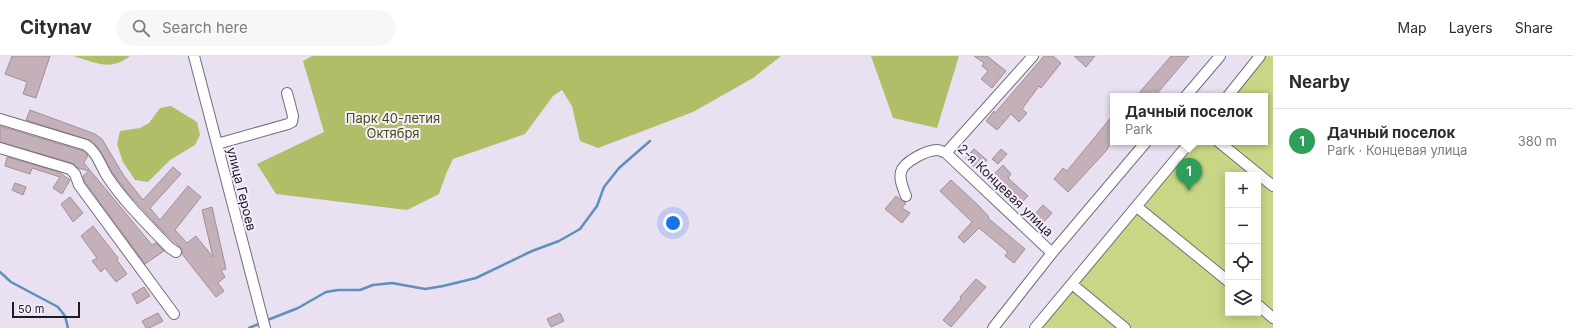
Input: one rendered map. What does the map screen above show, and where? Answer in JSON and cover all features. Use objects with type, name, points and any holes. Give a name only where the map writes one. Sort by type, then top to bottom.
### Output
[{"type":"street","name":"улица Героев","points":[[194,56],[265,328]]},
{"type":"street","name":"2-я Концевая улица","points":[[1033,56],[946,152],[1052,253]]},
{"type":"street","points":[[1189,93],[1220,56]]},
{"type":"street","points":[[1230,93],[1260,56]]},
{"type":"street","points":[[217,144],[292,122],[293,116],[287,93]]},
{"type":"street","points":[[0,120],[86,145],[92,149],[106,175],[127,202],[170,248],[176,252]]},
{"type":"street","points":[[993,328],[1052,253],[1143,145]]},
{"type":"street","points":[[1035,328],[1188,145]]},
{"type":"street","points":[[1223,145],[1273,186]]},
{"type":"street","points":[[0,148],[70,169],[79,185],[174,314]]},
{"type":"street","points":[[906,196],[900,180],[901,171],[905,164],[914,157],[936,150],[946,152]]},
{"type":"street","points":[[1137,207],[1227,280]]},
{"type":"street","points":[[1072,284],[1125,328]]},
{"type":"street","points":[[1261,308],[1273,318]]},
{"type":"green space","points":[[73,56],[130,56],[116,64],[109,65],[95,63]]},
{"type":"green space","name":"Парк 40-летия Октября","points":[[312,56],[781,56],[753,78],[693,112],[598,148],[580,141],[572,106],[562,90],[553,96],[525,134],[453,159],[439,194],[407,210],[276,194],[257,164],[324,132],[303,61]]},
{"type":"green space","points":[[871,56],[959,56],[937,128],[893,118]]},
{"type":"green space","points":[[1260,56],[1273,56],[1273,328],[1035,328],[1188,145],[1268,145],[1268,93],[1230,93]]},
{"type":"green space","points":[[171,106],[197,122],[200,135],[195,145],[170,160],[148,182],[135,180],[123,162],[117,144],[120,131],[140,128],[149,123],[160,108]]},
{"type":"building","points":[[12,56],[50,56],[36,98],[23,94],[27,82],[5,74]]},
{"type":"building","points":[[974,56],[987,56],[1006,71],[992,88],[981,79],[988,71],[982,66],[984,63]]},
{"type":"building","points":[[1044,56],[1053,56],[1061,63],[1041,88],[1039,86],[1022,109],[1027,113],[1019,122],[1011,114],[997,130],[986,121],[994,111],[995,113]]},
{"type":"building","points":[[1074,56],[1095,56],[1086,67]]},
{"type":"building","points":[[1171,56],[1189,56],[1158,93],[1139,93]]},
{"type":"building","points":[[30,110],[95,134],[102,139],[124,176],[143,200],[173,167],[181,174],[150,208],[160,220],[188,186],[201,197],[175,230],[187,243],[196,236],[213,257],[202,210],[212,207],[226,269],[221,270],[225,277],[218,283],[224,291],[216,297],[182,254],[182,249],[158,226],[126,191],[112,172],[101,152],[92,141],[26,120]]},
{"type":"building","points":[[1110,119],[1110,145],[1068,192],[1054,179],[1063,168],[1067,171]]},
{"type":"building","points":[[0,126],[83,151],[88,155],[84,163],[152,245],[156,243],[164,251],[145,264],[85,182],[83,176],[89,171],[78,168],[72,163],[0,142]]},
{"type":"building","points":[[974,149],[987,160],[978,170],[965,159]]},
{"type":"building","points":[[1001,149],[1007,154],[998,164],[992,159]]},
{"type":"building","points":[[7,157],[59,172],[70,180],[62,194],[53,188],[60,177],[32,168],[30,174],[5,166]]},
{"type":"building","points":[[1003,165],[1011,174],[1008,178],[1028,196],[1019,205],[998,187],[996,189],[988,180]]},
{"type":"building","points":[[951,180],[978,205],[989,217],[988,218],[1025,249],[1014,263],[1005,256],[1008,252],[979,228],[964,243],[958,237],[972,222],[940,191]]},
{"type":"building","points":[[15,183],[26,187],[23,195],[12,190]]},
{"type":"building","points":[[896,196],[906,203],[902,208],[910,213],[902,223],[885,209]]},
{"type":"building","points":[[70,197],[83,213],[73,222],[61,204]]},
{"type":"building","points":[[1043,205],[1052,213],[1041,225],[1032,217]]},
{"type":"building","points":[[93,226],[118,258],[117,260],[127,274],[116,282],[105,268],[101,272],[92,261],[97,258],[81,236]]},
{"type":"building","points":[[976,279],[986,287],[951,327],[943,320]]},
{"type":"building","points":[[144,287],[150,296],[137,304],[132,294]]},
{"type":"building","points":[[158,313],[163,321],[146,328],[142,321]]},
{"type":"building","points":[[560,313],[564,321],[551,327],[547,319]]},
{"type":"waterway","points":[[265,321],[298,308],[326,292],[338,290],[360,290],[373,285],[392,283],[425,289],[476,278],[532,251],[559,241],[580,229],[597,206],[604,187],[619,168],[650,141]]},
{"type":"waterway","points":[[0,272],[11,282],[58,307],[65,316],[68,328]]},
{"type":"waterway","points":[[249,328],[261,323]]},
{"type":"place","name":"Дачный поселок","points":[[1189,191]]}]
